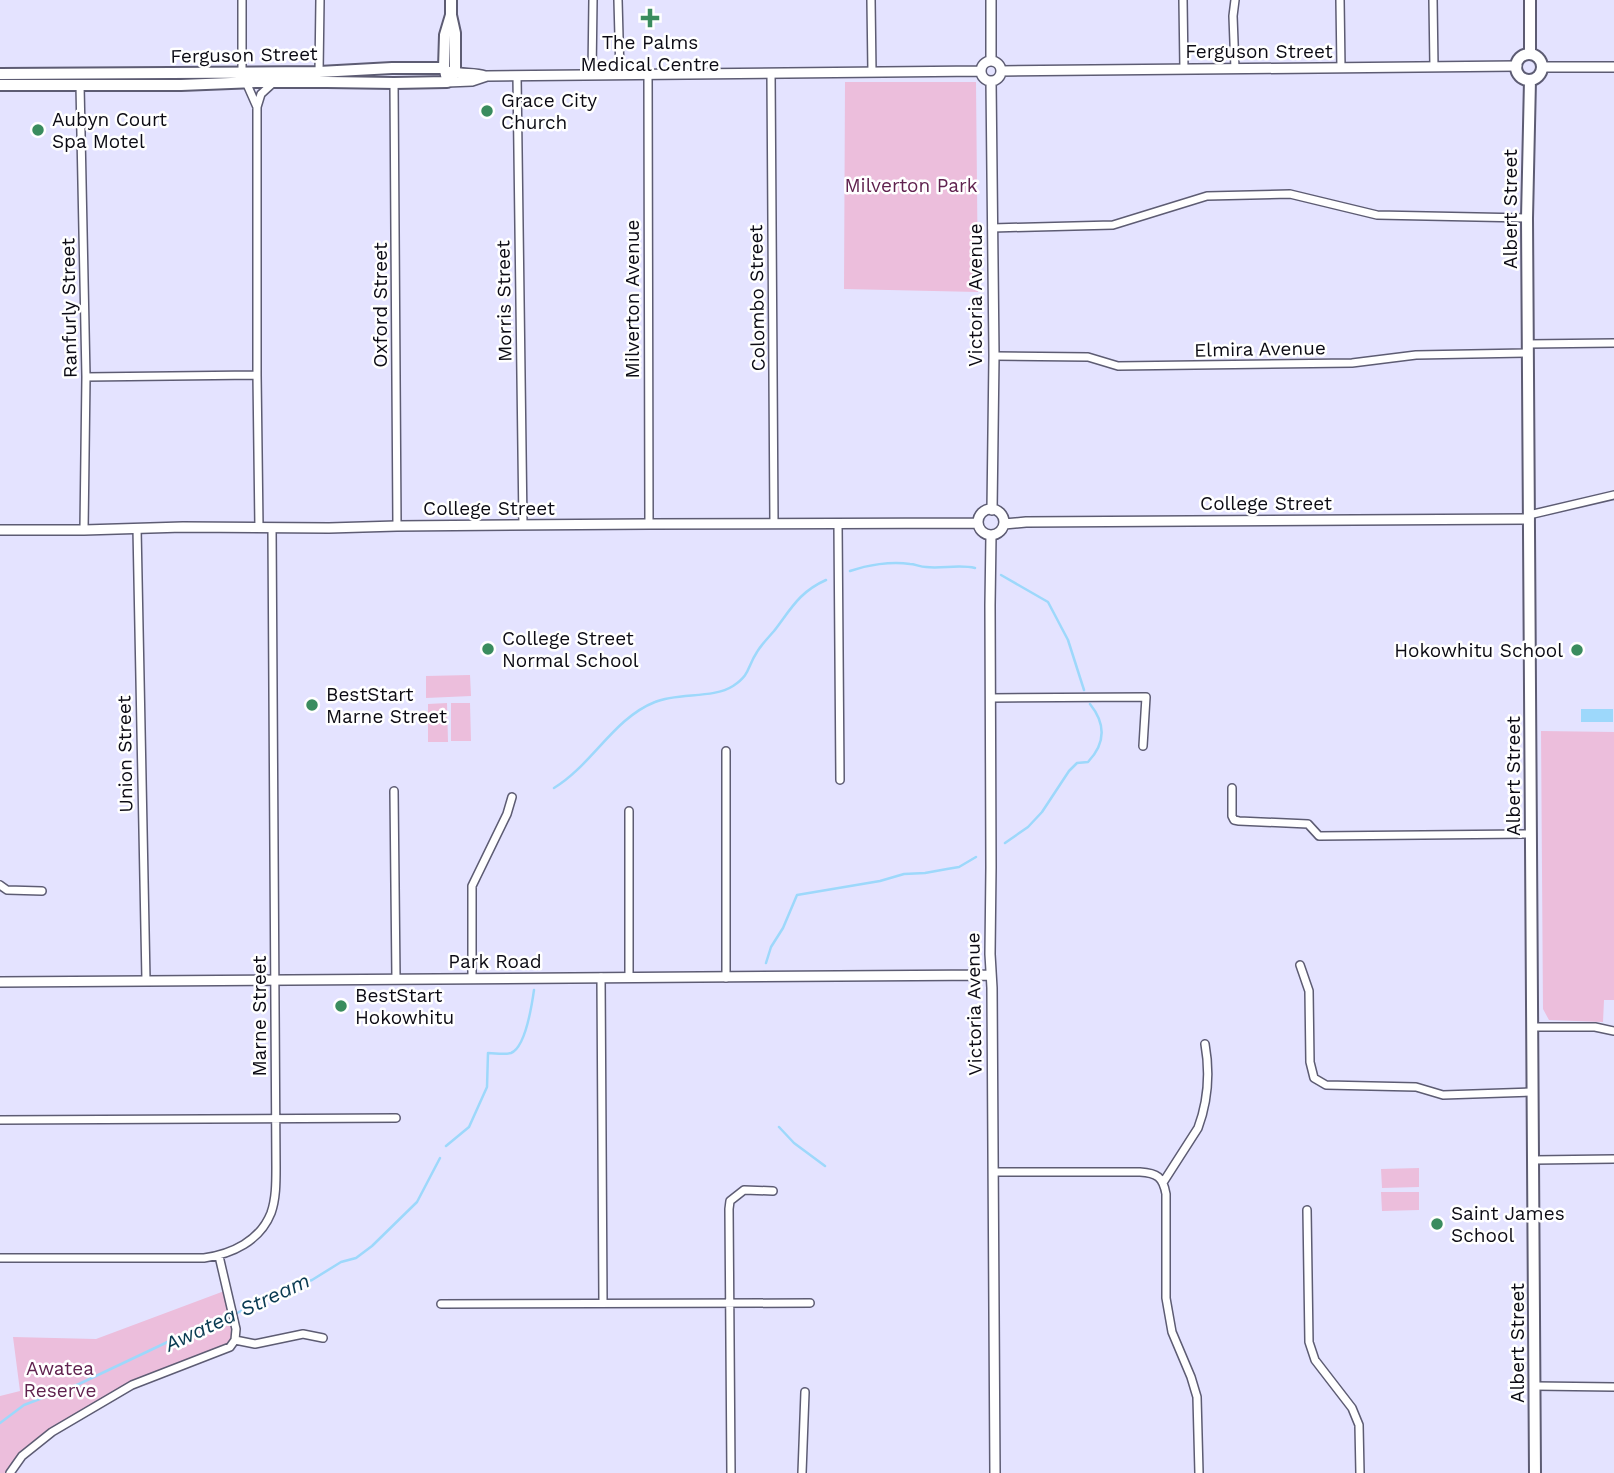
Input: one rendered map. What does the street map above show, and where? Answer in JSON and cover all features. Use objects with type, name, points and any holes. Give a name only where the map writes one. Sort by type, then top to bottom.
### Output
[{"type":"main road","points":[[451,0],[455,33],[451,77]]},
{"type":"main road","points":[[1530,0],[1530,54]]},
{"type":"main road","points":[[444,68],[445,35],[451,15]]},
{"type":"main road","points":[[1530,54],[1538,57],[1542,67],[1538,77],[1530,80],[1519,75],[1517,66],[1520,58],[1530,54]]},
{"type":"main road","name":"Ferguson Street","points":[[0,85],[195,85],[318,72],[444,68]]},
{"type":"main road","name":"Ferguson Street","points":[[0,74],[394,83],[451,77]]},
{"type":"main road","name":"Albert Street","points":[[1530,80],[1527,218],[1535,1473]]},
{"type":"street","points":[[242,0],[245,78],[257,107]]},
{"type":"street","points":[[318,72],[320,0]]},
{"type":"street","points":[[592,74],[593,0]]},
{"type":"street","points":[[618,0],[620,74]]},
{"type":"street","points":[[871,0],[872,72]]},
{"type":"street","points":[[991,0],[991,61]]},
{"type":"street","points":[[1183,0],[1184,69]]},
{"type":"street","points":[[1235,0],[1235,69]]},
{"type":"street","points":[[1340,0],[1341,68]]},
{"type":"street","points":[[1433,0],[1434,67]]},
{"type":"street","points":[[991,61],[997,63],[1001,71],[997,79],[991,81],[984,78],[981,71],[984,64],[991,61]]},
{"type":"street","name":"Ferguson Street","points":[[1001,71],[1517,66]]},
{"type":"street","points":[[1542,67],[1614,67]]},
{"type":"street","points":[[444,68],[451,77]]},
{"type":"street","name":"Ferguson Street","points":[[451,77],[472,81],[487,76],[981,71]]},
{"type":"street","name":"Colombo Street","points":[[771,73],[774,523]]},
{"type":"street","name":"Milverton Avenue","points":[[648,74],[649,524]]},
{"type":"street","name":"Morris Street","points":[[517,76],[523,525]]},
{"type":"street","name":"Victoria Avenue","points":[[991,81],[992,510]]},
{"type":"street","points":[[259,528],[257,107],[261,94],[274,82]]},
{"type":"street","name":"Oxford Street","points":[[394,83],[397,526]]},
{"type":"street","name":"Ranfurly Street","points":[[80,85],[86,377],[84,530]]},
{"type":"street","points":[[992,228],[1113,225],[1207,196],[1290,194],[1377,215],[1527,218]]},
{"type":"street","name":"Elmira Avenue","points":[[993,356],[1088,357],[1118,366],[1352,363],[1416,355],[1614,343]]},
{"type":"street","points":[[86,377],[257,375]]},
{"type":"street","points":[[1529,517],[1614,495]]},
{"type":"street","points":[[992,510],[1000,513],[1004,524],[1000,532],[991,535],[983,533],[978,523],[984,511],[992,510]]},
{"type":"street","name":"College Street","points":[[1004,524],[1529,517]]},
{"type":"street","name":"College Street","points":[[0,530],[978,523]]},
{"type":"street","points":[[838,524],[840,780]]},
{"type":"street","name":"Union Street","points":[[136,528],[146,981]]},
{"type":"street","name":"Marne Street","points":[[0,1258],[219,1256],[235,1251],[249,1242],[262,1229],[271,1213],[276,1191],[272,528]]},
{"type":"street","name":"Victoria Avenue","points":[[991,535],[990,975],[995,1473]]},
{"type":"street","points":[[990,698],[1146,697],[1143,746]]},
{"type":"street","points":[[726,751],[726,978]]},
{"type":"street","points":[[1232,788],[1234,820],[1308,824],[1319,836],[1531,834]]},
{"type":"street","points":[[394,791],[397,979]]},
{"type":"street","points":[[472,978],[472,886],[507,814],[512,797]]},
{"type":"street","points":[[629,811],[629,977]]},
{"type":"street","points":[[0,885],[7,890],[41,891]]},
{"type":"street","points":[[1300,965],[1309,991],[1310,1062],[1314,1078],[1325,1085],[1416,1087],[1443,1095],[1532,1092]]},
{"type":"street","name":"Park Road","points":[[0,982],[990,975]]},
{"type":"street","points":[[601,977],[603,1303]]},
{"type":"street","points":[[1532,1027],[1595,1027],[1614,1031]]},
{"type":"street","points":[[1199,1473],[1197,1397],[1172,1332],[1166,1298],[1164,1181],[1198,1128],[1201,1118],[1207,1089],[1208,1057],[1205,1044]]},
{"type":"street","points":[[0,1120],[396,1118]]},
{"type":"street","points":[[1534,1160],[1614,1159]]},
{"type":"street","points":[[993,1172],[1140,1172],[1157,1176],[1164,1181]]},
{"type":"street","points":[[731,1473],[730,1201],[744,1190],[773,1191]]},
{"type":"street","points":[[1307,1210],[1309,1342],[1315,1360],[1352,1408],[1360,1425],[1360,1473]]},
{"type":"street","points":[[10,1473],[22,1456],[52,1432],[132,1385],[229,1347],[235,1340],[236,1329],[219,1256]]},
{"type":"street","points":[[441,1304],[810,1303]]},
{"type":"street","points":[[235,1340],[255,1345],[303,1334],[323,1338]]},
{"type":"street","points":[[1535,1386],[1614,1387]]},
{"type":"street","points":[[802,1473],[805,1392]]},
{"type":"green space","name":"Milverton Park","points":[[845,82],[976,82],[978,292],[844,289]]},
{"type":"green space","points":[[470,675],[471,696],[426,698],[426,676]]},
{"type":"green space","points":[[447,703],[448,742],[428,742],[428,704]]},
{"type":"green space","points":[[451,703],[470,703],[471,741],[451,741]]},
{"type":"green space","points":[[1541,731],[1614,732],[1614,1000],[1604,1000],[1603,1022],[1549,1020],[1543,1009]]},
{"type":"green space","points":[[1419,1168],[1419,1187],[1382,1188],[1381,1169]]},
{"type":"green space","points":[[1381,1192],[1419,1192],[1419,1210],[1382,1211]]},
{"type":"green space","name":"Awatea Reserve","points":[[227,1290],[236,1329],[230,1347],[132,1385],[52,1432],[10,1473],[0,1473],[0,1396],[20,1391],[13,1337],[96,1339]]},
{"type":"water","points":[[1581,709],[1613,709],[1613,722],[1581,722]]},
{"type":"waterway","name":"Awatea Stream","points":[[850,571],[871,565],[895,563],[922,567],[975,568]]},
{"type":"waterway","name":"Awatea Stream","points":[[1001,575],[1048,602],[1068,640],[1084,690]]},
{"type":"waterway","name":"Awatea Stream","points":[[554,788],[580,767],[615,730],[640,709],[664,699],[716,693],[739,682],[760,647],[796,602],[826,580]]},
{"type":"waterway","points":[[1005,843],[1028,827],[1042,812],[1077,763],[1088,762],[1094,755],[1102,733],[1099,719],[1090,704]]},
{"type":"waterway","name":"Awatea Stream","points":[[766,963],[797,895],[880,881],[904,874],[959,867],[976,857]]},
{"type":"waterway","name":"Awatea Stream","points":[[446,1146],[469,1127],[487,1087],[488,1053],[511,1053],[521,1043],[534,990]]},
{"type":"waterway","points":[[779,1127],[794,1143],[825,1166]]},
{"type":"waterway","name":"Awatea Stream","points":[[0,1423],[24,1405],[79,1384],[283,1290],[312,1280],[341,1262],[356,1258],[417,1202],[440,1158]]},
{"type":"place","name":"The Palms Medical Centre","points":[[650,18]]},
{"type":"place","name":"Grace City Church","points":[[487,111]]},
{"type":"place","name":"Aubyn Court Spa Motel","points":[[38,130]]},
{"type":"place","name":"College Street Normal School","points":[[488,649]]},
{"type":"place","name":"Hokowhitu School","points":[[1577,650]]},
{"type":"place","name":"BestStart Marne Street","points":[[312,705]]},
{"type":"place","name":"BestStart Hokowhitu","points":[[341,1006]]},
{"type":"place","name":"Saint James School","points":[[1437,1224]]}]
